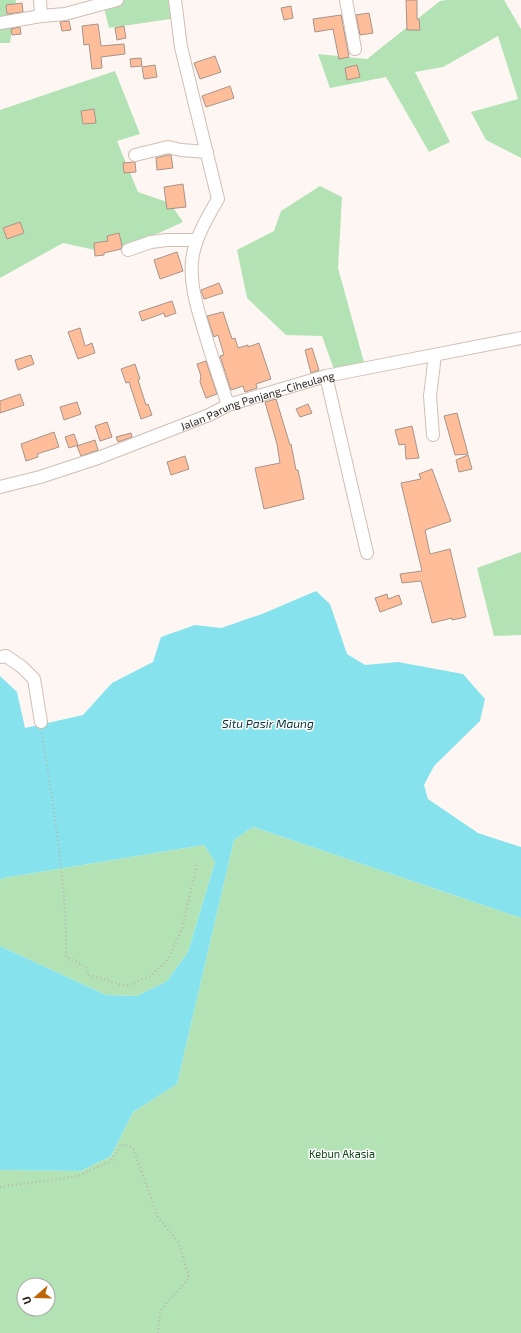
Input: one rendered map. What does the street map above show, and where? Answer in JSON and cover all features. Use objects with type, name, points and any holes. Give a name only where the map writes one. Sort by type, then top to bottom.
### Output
[{"type":"street","points":[[40,0],[41,16]]},
{"type":"street","points":[[0,23],[41,16],[65,14],[116,0]]},
{"type":"street","points":[[175,0],[181,47],[218,199],[207,218],[198,240],[193,253],[191,269],[196,302],[228,405]]},
{"type":"street","points":[[346,0],[355,49]]},
{"type":"street","points":[[135,155],[168,147],[181,150],[207,152]]},
{"type":"street","points":[[128,250],[167,240],[198,240]]},
{"type":"street","name":"Jalan Parung Panjang–Ciheulang","points":[[0,487],[40,477],[98,458],[209,415],[228,405],[326,376],[521,338]]},
{"type":"street","points":[[433,435],[430,396],[434,355]]},
{"type":"street","points":[[326,376],[368,553]]},
{"type":"street","points":[[0,657],[6,656],[22,667],[34,679],[41,722]]},
{"type":"path","points":[[41,722],[64,881],[67,922],[66,957],[86,967],[89,975],[126,986],[149,977],[167,961],[182,929],[197,864]]},
{"type":"path","points":[[0,1187],[78,1176],[110,1161],[121,1144],[133,1148],[158,1217],[179,1243],[189,1278],[160,1311],[158,1333]]},
{"type":"green space","points":[[0,0],[16,0],[10,43],[0,43]]},
{"type":"green space","points":[[102,0],[177,0],[177,18],[109,28]]},
{"type":"green space","points":[[504,0],[521,29],[521,158],[486,140],[471,112],[518,99],[498,36],[443,67],[415,72],[450,142],[429,152],[386,77],[330,88],[318,54],[367,59],[440,1]]},
{"type":"green space","points":[[115,71],[140,134],[117,141],[138,192],[170,203],[183,222],[159,233],[104,252],[63,243],[0,278],[0,110]]},
{"type":"green space","points":[[320,186],[342,197],[338,268],[367,373],[337,378],[322,336],[286,335],[247,298],[237,250],[274,231],[281,211]]},
{"type":"green space","points":[[521,552],[521,635],[494,636],[477,568]]},
{"type":"green space","name":"Kebun Akasia","points":[[253,827],[521,918],[521,1333],[0,1333],[0,1170],[81,1171],[111,1156],[133,1112],[177,1084],[234,840]]},
{"type":"green space","points":[[204,845],[215,862],[188,952],[167,981],[137,996],[106,995],[0,946],[0,880],[3,878]]},
{"type":"water","name":"Situ Pasir Maung","points":[[316,591],[330,604],[347,654],[365,665],[398,662],[463,674],[485,699],[480,721],[434,766],[424,785],[428,799],[478,833],[521,847],[521,918],[253,827],[234,840],[177,1084],[133,1112],[111,1156],[81,1171],[0,1170],[0,946],[106,995],[137,996],[167,981],[188,952],[215,862],[204,845],[3,878],[0,880],[0,676],[17,692],[25,728],[83,715],[112,683],[153,662],[161,637],[195,625],[221,628],[262,614]]},
{"type":"building","points":[[406,0],[417,0],[417,19],[419,19],[420,30],[407,30]]},
{"type":"building","points":[[22,3],[23,12],[7,14],[6,5]]},
{"type":"building","points":[[291,6],[293,18],[284,20],[281,8]]},
{"type":"building","points":[[369,13],[373,33],[360,35],[356,15]]},
{"type":"building","points":[[341,15],[349,57],[339,59],[333,29],[315,32],[313,19]]},
{"type":"building","points":[[69,21],[71,30],[62,31],[60,22]]},
{"type":"building","points":[[98,24],[101,46],[124,44],[125,54],[101,57],[102,68],[92,69],[89,44],[84,45],[82,26]]},
{"type":"building","points":[[124,26],[126,38],[117,40],[115,28]]},
{"type":"building","points":[[20,27],[21,34],[12,35],[11,29]]},
{"type":"building","points":[[215,56],[221,72],[200,79],[194,63]]},
{"type":"building","points":[[141,58],[142,66],[131,67],[130,59]]},
{"type":"building","points":[[155,65],[157,77],[144,79],[142,67]]},
{"type":"building","points":[[357,65],[360,77],[347,80],[345,68]]},
{"type":"building","points":[[230,86],[234,98],[206,107],[202,96]]},
{"type":"building","points":[[94,109],[96,123],[83,124],[81,111]]},
{"type":"building","points":[[171,155],[173,168],[157,170],[156,158]]},
{"type":"building","points":[[135,162],[136,172],[124,173],[123,163]]},
{"type":"building","points":[[183,184],[186,207],[167,209],[164,187]]},
{"type":"building","points":[[20,222],[24,233],[7,239],[3,228]]},
{"type":"building","points":[[119,233],[122,246],[121,249],[104,253],[104,255],[95,256],[94,243],[108,241],[107,236]]},
{"type":"building","points":[[177,252],[183,271],[160,279],[154,260]]},
{"type":"building","points":[[219,283],[223,293],[204,299],[201,290]]},
{"type":"building","points":[[172,301],[176,313],[165,317],[164,313],[142,321],[139,312]]},
{"type":"building","points":[[223,312],[232,339],[235,338],[238,348],[248,345],[248,347],[259,343],[271,379],[256,384],[257,388],[245,392],[243,386],[231,390],[220,356],[224,355],[218,335],[214,337],[207,316]]},
{"type":"building","points":[[80,328],[85,346],[92,343],[95,353],[78,359],[68,332]]},
{"type":"building","points":[[312,348],[319,370],[311,373],[305,350]]},
{"type":"building","points":[[31,355],[34,364],[18,370],[15,360]]},
{"type":"building","points":[[206,361],[217,394],[206,398],[200,382],[201,376],[197,364]]},
{"type":"building","points":[[135,364],[140,379],[138,380],[146,405],[148,404],[152,415],[141,419],[129,382],[126,383],[121,369]]},
{"type":"building","points":[[20,394],[24,405],[0,413],[0,401]]},
{"type":"building","points":[[276,399],[290,445],[291,444],[304,499],[264,509],[255,468],[280,463],[277,444],[265,402]]},
{"type":"building","points":[[77,402],[81,414],[64,420],[60,407]]},
{"type":"building","points":[[308,404],[312,413],[300,417],[296,409]]},
{"type":"building","points":[[457,413],[468,454],[455,455],[444,416]]},
{"type":"building","points":[[107,422],[112,437],[100,441],[95,426]]},
{"type":"building","points":[[412,426],[419,458],[406,459],[405,444],[399,445],[395,430]]},
{"type":"building","points":[[54,432],[59,447],[37,454],[38,457],[26,461],[21,444]]},
{"type":"building","points":[[131,433],[132,437],[118,442],[116,437]]},
{"type":"building","points":[[74,434],[78,445],[69,448],[65,437]]},
{"type":"building","points":[[95,440],[98,450],[81,456],[77,446]]},
{"type":"building","points":[[468,455],[472,469],[459,472],[456,460]]},
{"type":"building","points":[[185,456],[189,469],[171,475],[167,462]]},
{"type":"building","points":[[432,469],[451,521],[425,530],[430,554],[450,549],[466,617],[452,620],[452,618],[432,623],[421,581],[402,583],[400,574],[422,571],[401,483],[421,479],[419,474]]},
{"type":"building","points":[[387,594],[388,599],[399,595],[402,604],[380,612],[375,598]]}]
